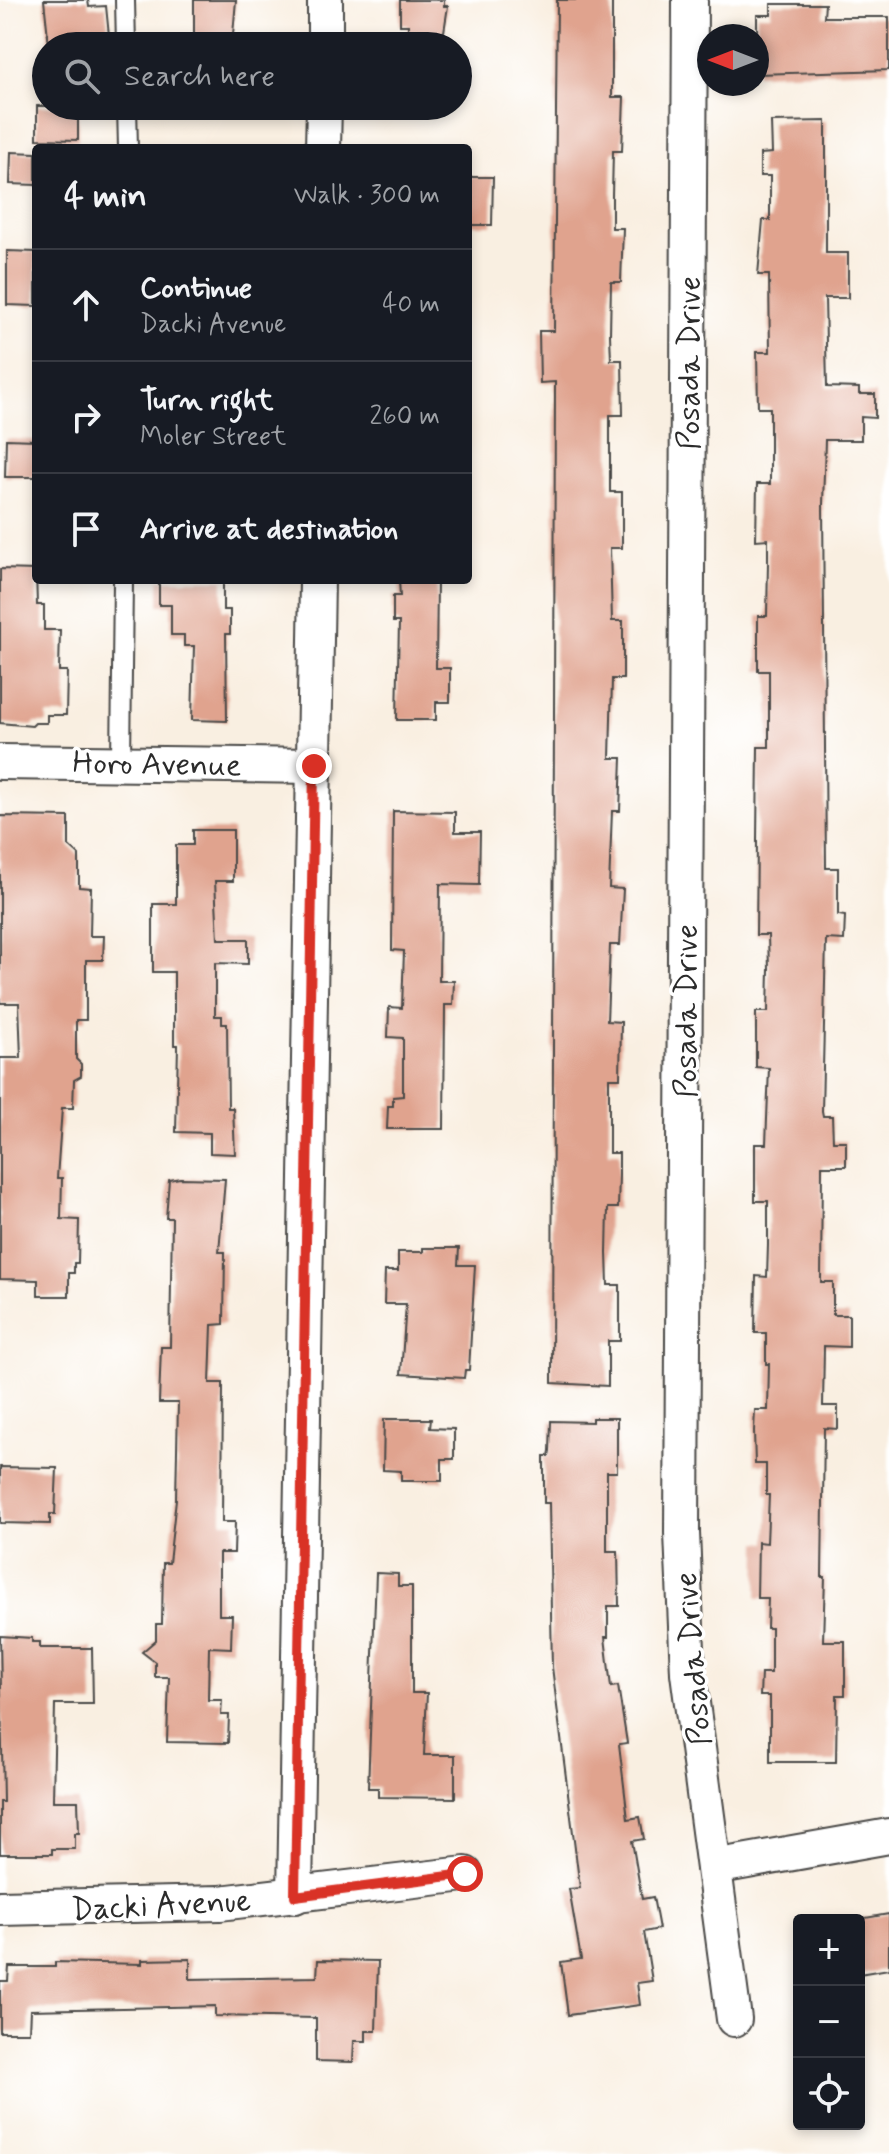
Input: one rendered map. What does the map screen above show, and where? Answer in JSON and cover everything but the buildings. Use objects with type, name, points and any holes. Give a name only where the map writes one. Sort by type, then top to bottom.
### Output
[{"type":"street","points":[[325,0],[325,32]]},
{"type":"street","name":"Posada Drive","points":[[690,0],[682,1533],[688,1673],[734,2019]]},
{"type":"street","points":[[323,144],[324,120]]},
{"type":"street","points":[[295,1896],[317,584]]},
{"type":"street","name":"Horo Avenue","points":[[0,762],[121,761],[314,766]]},
{"type":"street","points":[[714,1867],[889,1836]]},
{"type":"street","name":"Dacki Avenue","points":[[0,1908],[220,1903],[465,1874]]},
{"type":"lane","points":[[125,0],[126,32]]},
{"type":"lane","points":[[127,120],[128,144]]},
{"type":"lane","points":[[121,761],[123,584]]},
{"type":"route","points":[[314,766],[295,1896],[465,1874]]}]
